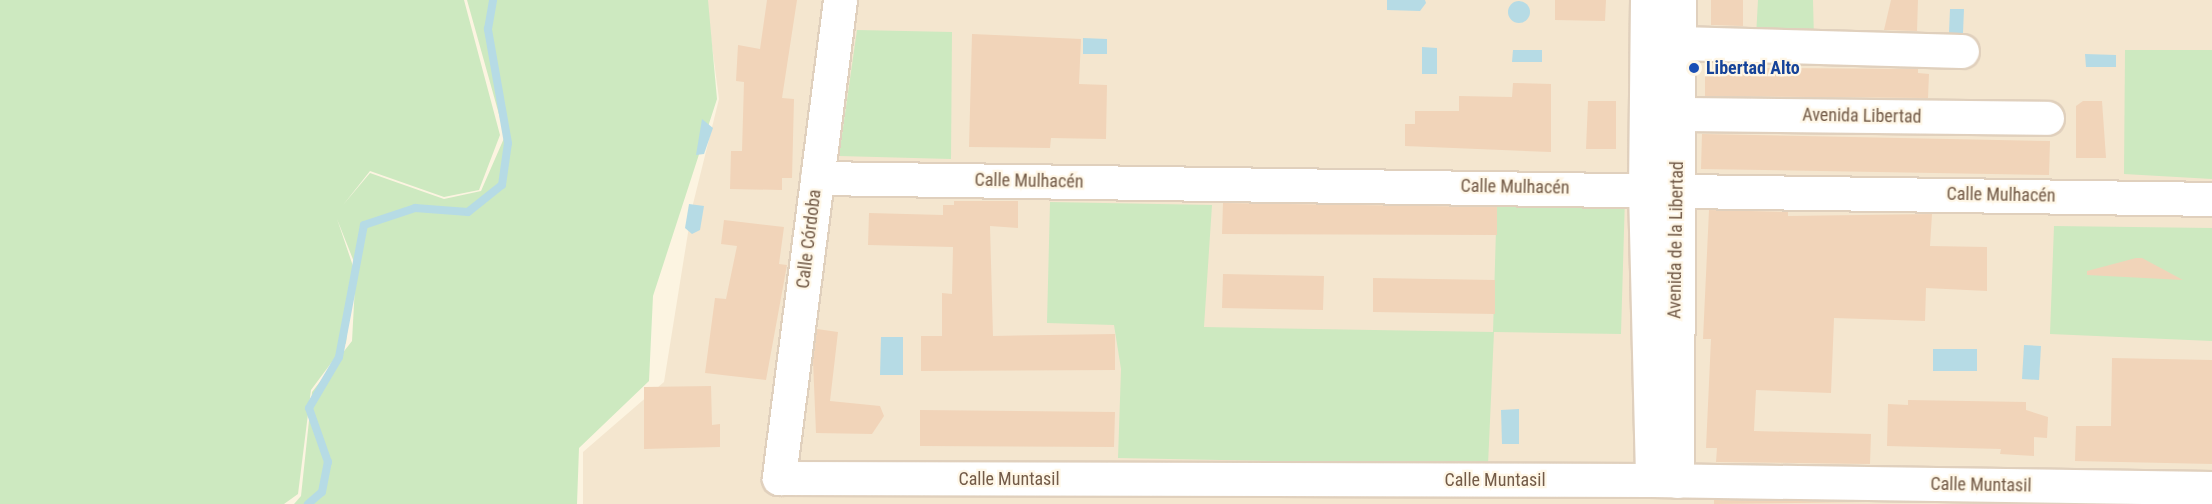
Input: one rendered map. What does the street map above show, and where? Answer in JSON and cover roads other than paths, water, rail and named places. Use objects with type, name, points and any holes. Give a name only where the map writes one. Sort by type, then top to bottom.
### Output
[{"type":"street","name":"Calle Córdoba","points":[[779,478],[840,0]]},
{"type":"street","name":"Avenida de la Libertad","points":[[1647,0],[1661,189],[1665,481]]},
{"type":"street","name":"Avenida de la Libertad","points":[[1661,189],[1677,114],[1679,0]]},
{"type":"street","points":[[1678,43],[1962,51]]},
{"type":"street","name":"Avenida Libertad","points":[[1677,114],[2047,118]]},
{"type":"street","name":"Calle Mulhacén","points":[[817,178],[2212,199]]},
{"type":"street","name":"Calle Muntasil","points":[[779,478],[1665,481],[2212,488]]},
{"type":"water","points":[[1387,0],[1425,0],[1426,3],[1420,11],[1387,10]]},
{"type":"water","points":[[1515,1],[1523,1],[1530,8],[1530,16],[1523,23],[1515,23],[1508,16],[1508,8]]},
{"type":"water","points":[[1950,9],[1964,9],[1963,33],[1949,33]]},
{"type":"water","points":[[1083,38],[1107,39],[1107,54],[1083,54]]},
{"type":"water","points":[[1422,47],[1437,48],[1437,74],[1422,74]]},
{"type":"water","points":[[1513,50],[1542,50],[1542,62],[1512,62]]},
{"type":"water","points":[[2085,54],[2116,55],[2116,67],[2086,67]]},
{"type":"water","points":[[702,119],[713,128],[704,154],[696,155]]},
{"type":"water","points":[[689,204],[704,206],[700,230],[692,234],[685,228]]},
{"type":"water","points":[[881,337],[903,337],[903,375],[880,375]]},
{"type":"water","points":[[2024,345],[2041,346],[2039,380],[2022,379]]},
{"type":"water","points":[[1933,349],[1977,349],[1977,371],[1933,371]]},
{"type":"water","points":[[1519,409],[1519,444],[1502,444],[1501,410]]},
{"type":"waterway","points":[[308,504],[322,492],[328,462],[309,408],[339,357],[364,225],[415,208],[468,212],[502,185],[508,143],[488,29],[493,0]]},
{"type":"place","name":"Libertad Alto","points":[[1694,68]]}]
